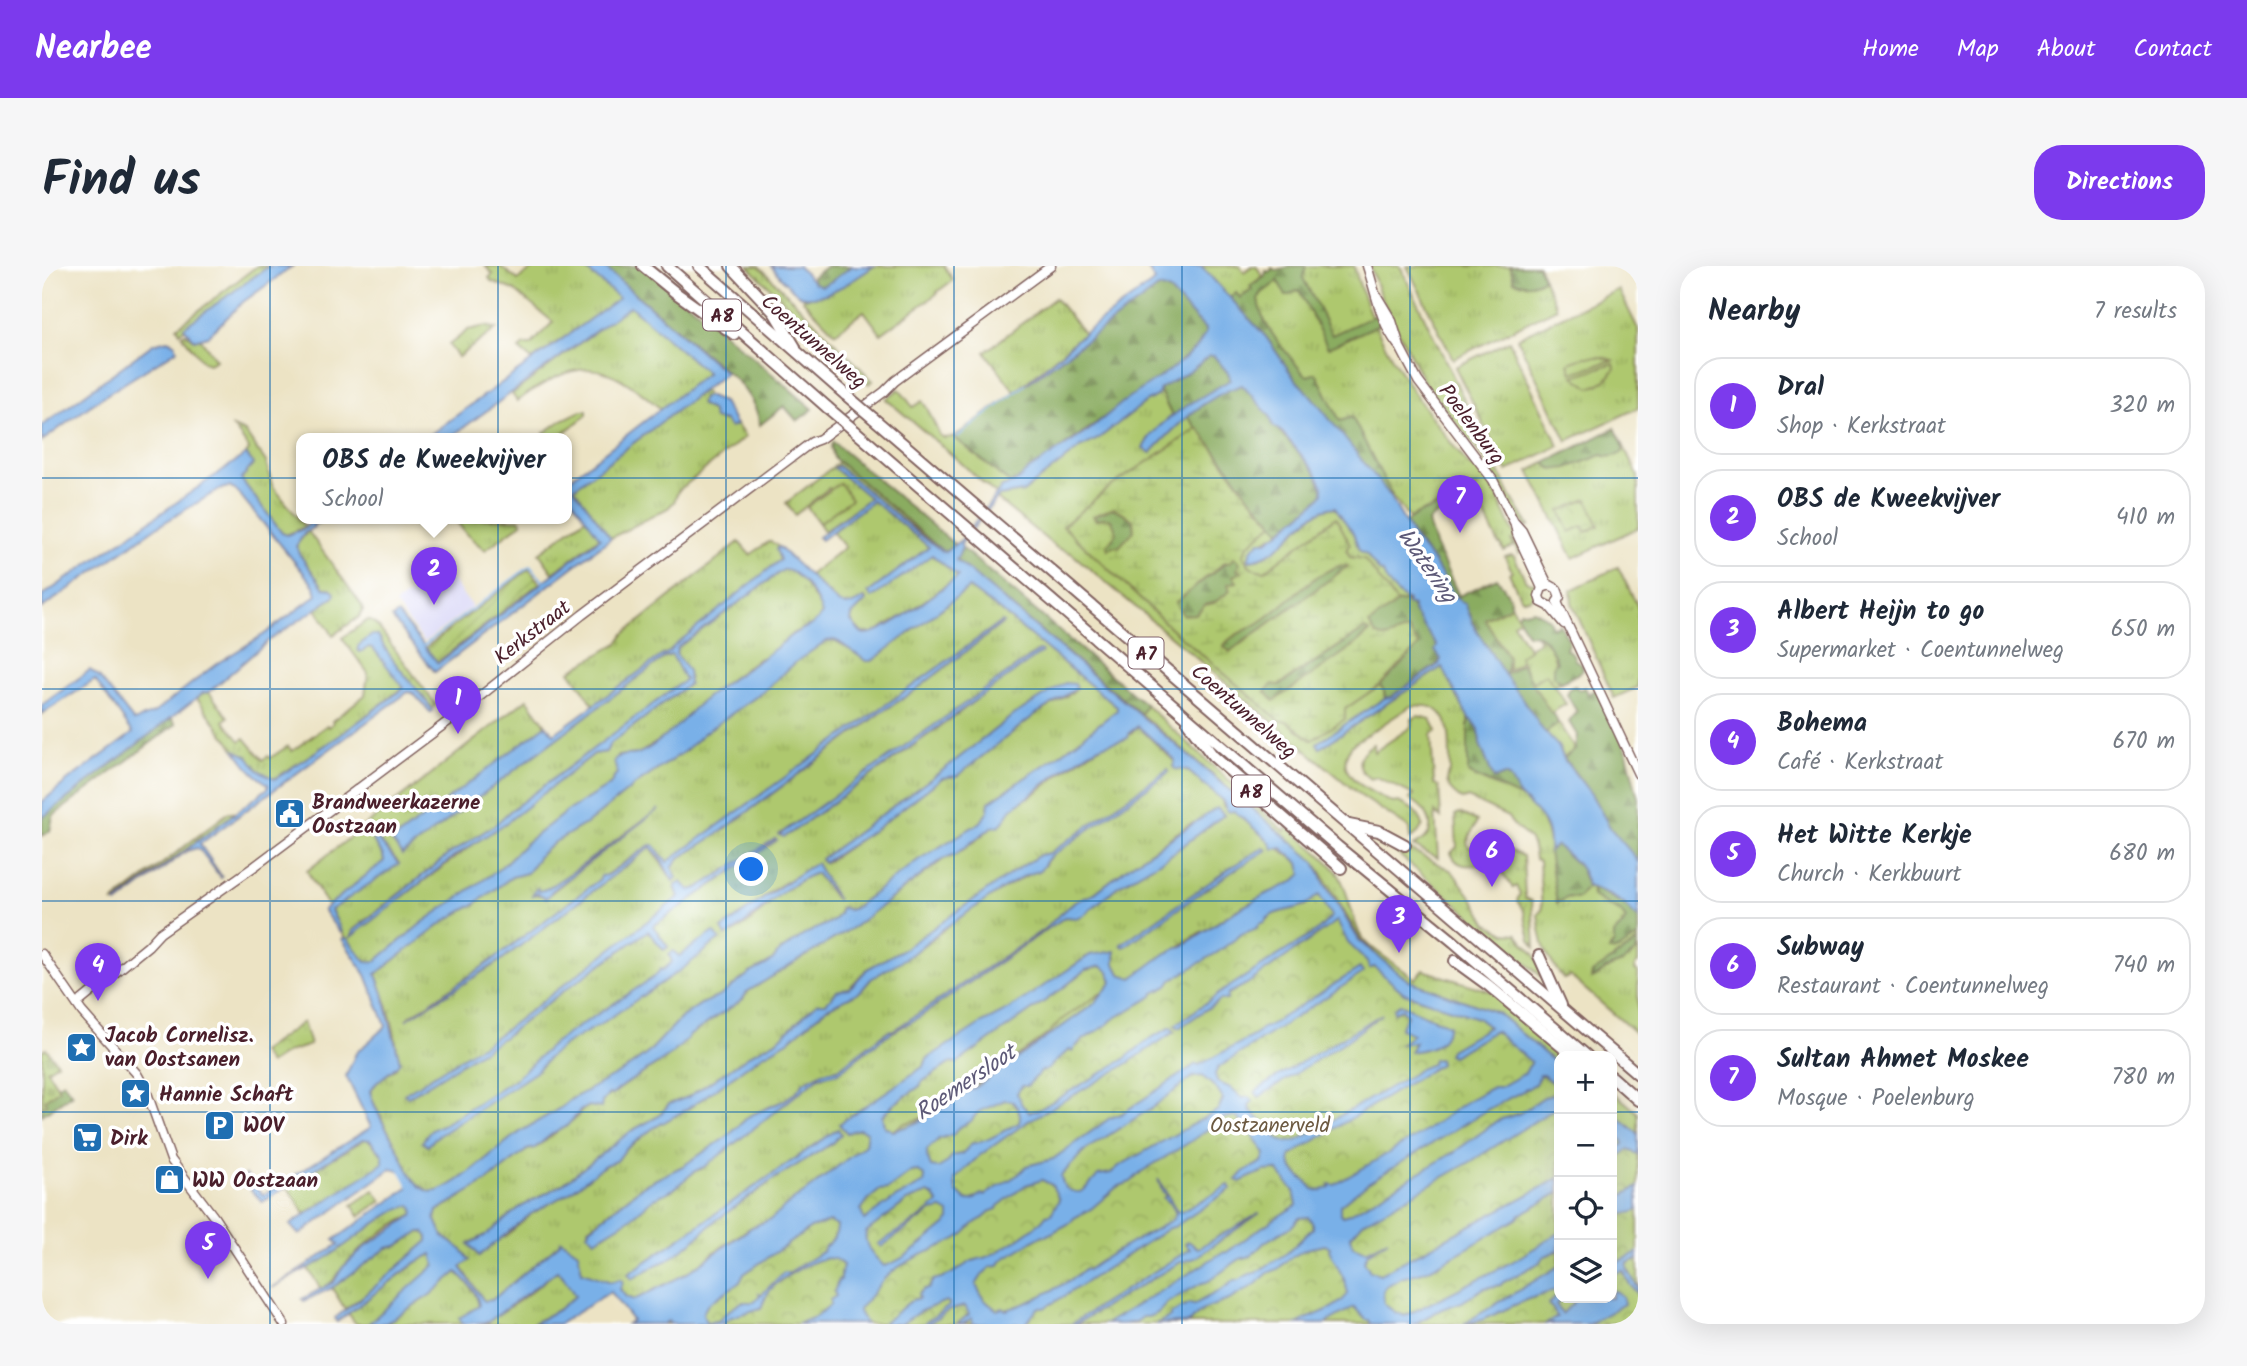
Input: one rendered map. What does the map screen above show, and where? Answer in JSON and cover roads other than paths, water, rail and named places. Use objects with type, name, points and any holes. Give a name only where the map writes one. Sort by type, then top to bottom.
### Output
[{"type":"highway","name":"A8","points":[[643,266],[676,293],[776,363]]},
{"type":"highway","name":"Coentunnelweg","points":[[667,266],[1338,847],[1581,1051]]},
{"type":"highway","name":"Coentunnelweg","points":[[699,266],[800,356],[1638,1074]]},
{"type":"highway","name":"A8","points":[[731,266],[774,312],[800,356]]},
{"type":"highway","name":"A8","points":[[1173,704],[1213,756],[1340,868]]},
{"type":"highway","points":[[1347,825],[1379,831],[1405,845]]},
{"type":"highway","points":[[1539,956],[1562,1009]]},
{"type":"highway","points":[[1455,961],[1567,1051]]},
{"type":"highway","points":[[1617,1083],[1638,1100]]},
{"type":"street","name":"Kerkstraat","points":[[76,1004],[148,946],[160,933],[255,866],[443,725],[582,615],[1051,266]]},
{"type":"street","name":"Poelenburg","points":[[1367,266],[1385,324],[1418,381],[1493,481],[1514,523],[1522,531],[1545,586]]},
{"type":"street","points":[[1545,586],[1555,587],[1559,591],[1560,597],[1553,604],[1543,604],[1539,599],[1545,586]]},
{"type":"street","points":[[1553,604],[1569,630],[1638,774]]},
{"type":"street","points":[[42,954],[76,1004],[137,1074],[146,1090],[171,1160],[219,1225],[284,1324]]},
{"type":"water","points":[[269,266],[293,266],[243,302],[208,336],[194,340],[184,327]]},
{"type":"water","points":[[582,266],[603,266],[726,373],[574,488],[611,538],[435,672],[392,618],[398,614],[438,663],[600,538],[572,499],[572,477],[707,373],[630,306],[456,433],[432,433],[619,298]]},
{"type":"water","points":[[771,266],[798,266],[814,283],[822,286],[852,266],[874,266],[837,289],[815,297],[806,297],[794,291]]},
{"type":"water","name":"Watering","points":[[1146,266],[1201,266],[1266,337],[1295,379],[1388,493],[1415,540],[1434,562],[1453,594],[1465,603],[1475,628],[1504,674],[1542,729],[1558,746],[1565,761],[1591,794],[1611,829],[1636,858],[1638,918],[1625,905],[1587,886],[1580,867],[1556,845],[1549,852],[1548,834],[1542,820],[1519,795],[1509,777],[1504,775],[1494,779],[1480,744],[1479,729],[1468,717],[1442,667],[1320,748],[1317,743],[1385,698],[1391,697],[1439,664],[1441,659],[1435,651],[1437,646],[1413,611],[1413,606],[1407,604],[1408,601],[1393,589],[1383,573],[1359,550],[1353,533],[1335,507],[1311,516],[1272,552],[1261,558],[1248,560],[1251,550],[1260,541],[1267,541],[1319,499],[1323,487],[1315,471],[1282,432],[1273,426],[1270,416],[1242,385],[1203,404],[1151,453],[1143,449],[1149,438],[1169,419],[1230,380],[1229,374],[1214,356],[1209,356],[1160,389],[1158,395],[1098,439],[1080,448],[1023,492],[999,496],[961,544],[962,548],[956,560],[1315,862],[1359,940],[1409,981],[1498,1013],[1554,1062],[1554,1084],[1540,1075],[1535,1084],[1490,1108],[1368,1183],[1340,1205],[1342,1216],[1349,1214],[1454,1152],[1499,1120],[1520,1113],[1544,1097],[1554,1094],[1554,1109],[1470,1162],[1362,1223],[1351,1236],[1353,1246],[1366,1251],[1388,1240],[1368,1253],[1364,1261],[1370,1271],[1380,1274],[1554,1181],[1554,1196],[1426,1271],[1401,1278],[1386,1286],[1383,1291],[1384,1304],[1405,1316],[1510,1263],[1554,1236],[1554,1252],[1501,1285],[1484,1288],[1462,1302],[1414,1324],[1371,1324],[1354,1307],[1324,1324],[1297,1324],[1331,1308],[1348,1294],[1330,1247],[1325,1245],[1306,1249],[1229,1300],[1204,1309],[1188,1323],[1156,1324],[1233,1281],[1255,1273],[1287,1253],[1313,1228],[1308,1217],[1299,1218],[1292,1226],[1265,1242],[1251,1256],[1240,1259],[1207,1282],[1167,1303],[1158,1313],[1136,1322],[1105,1324],[1221,1253],[1227,1252],[1297,1205],[1294,1191],[1277,1170],[1264,1171],[1240,1182],[1236,1180],[1243,1172],[1262,1162],[1265,1154],[1235,1116],[1224,1118],[1141,1172],[1131,1182],[1117,1187],[1070,1223],[1046,1236],[1043,1235],[983,1274],[976,1285],[984,1300],[997,1310],[1016,1307],[1059,1286],[1086,1268],[1088,1270],[1173,1219],[1176,1213],[1163,1198],[1166,1196],[1158,1179],[1177,1211],[1181,1212],[1229,1185],[1231,1189],[1174,1227],[1063,1297],[1044,1308],[1038,1308],[1026,1324],[973,1324],[972,1318],[963,1324],[957,1324],[969,1314],[965,1306],[948,1311],[928,1324],[923,1324],[949,1306],[946,1301],[921,1311],[901,1324],[882,1324],[912,1300],[919,1298],[918,1294],[928,1289],[933,1280],[998,1251],[1051,1214],[1059,1200],[1052,1185],[1042,1180],[1026,1185],[958,1238],[893,1271],[858,1310],[866,1324],[797,1324],[815,1317],[830,1305],[830,1300],[836,1296],[834,1292],[839,1279],[841,1280],[843,1265],[828,1258],[801,1268],[776,1284],[769,1291],[761,1308],[732,1317],[720,1324],[670,1324],[668,1321],[663,1324],[627,1324],[632,1320],[610,1292],[559,1324],[532,1324],[558,1310],[575,1296],[557,1271],[488,1322],[463,1324],[459,1318],[479,1306],[474,1291],[457,1272],[430,1295],[386,1323],[368,1324],[435,1265],[432,1254],[415,1263],[337,1322],[335,1318],[428,1241],[424,1232],[419,1232],[397,1246],[387,1248],[332,1288],[304,1301],[302,1299],[334,1282],[342,1268],[366,1246],[412,1216],[412,1206],[393,1212],[329,1257],[272,1288],[339,1244],[334,1240],[411,1186],[405,1172],[391,1169],[299,1235],[290,1225],[383,1163],[383,1155],[370,1140],[363,1139],[262,1202],[244,1178],[246,1175],[263,1195],[371,1127],[346,1076],[356,1053],[386,1026],[366,975],[342,939],[347,938],[366,962],[376,961],[422,923],[499,869],[526,843],[567,811],[610,785],[617,773],[614,761],[616,758],[637,754],[652,746],[711,694],[792,635],[819,619],[822,614],[816,601],[807,586],[795,574],[783,570],[677,648],[676,654],[688,671],[689,684],[610,744],[606,752],[594,754],[506,823],[455,856],[351,937],[353,931],[448,855],[496,824],[685,680],[672,655],[665,657],[402,855],[392,841],[546,725],[554,734],[669,652],[780,560],[776,549],[779,547],[838,603],[849,605],[864,598],[866,601],[852,615],[851,621],[862,633],[881,629],[923,603],[958,576],[932,555],[872,598],[868,593],[929,547],[873,501],[821,540],[818,537],[870,498],[834,468],[838,466],[917,533],[944,552],[961,540],[1002,487],[1015,483],[1027,471],[1088,431],[1123,402],[1173,368],[1198,346],[1205,329],[1170,291],[1158,288],[1025,385],[1084,333],[1155,281]],"holes":[[[969,588],[1008,617],[1117,707],[1117,710],[1062,753],[989,802],[988,811],[981,822],[918,860],[854,908],[849,910],[841,907],[833,921],[807,933],[720,996],[701,1004],[682,1017],[648,1053],[626,1069],[570,1100],[519,1133],[448,1186],[429,1191],[417,1184],[378,1114],[370,1091],[400,1062],[376,974],[448,919],[472,906],[512,877],[527,873],[540,855],[555,842],[589,822],[635,785],[685,751],[704,733],[763,692],[796,662],[826,641],[839,642],[866,661],[872,661]],[[1138,726],[1175,760],[1175,769],[1187,770],[1222,800],[1228,812],[1234,811],[1269,841],[1273,849],[1282,848],[1299,863],[1302,874],[1293,882],[1264,895],[1182,946],[1166,953],[1132,978],[1120,974],[1115,964],[1115,951],[1090,955],[1006,1011],[980,1024],[934,1054],[927,1059],[924,1066],[839,1124],[847,1133],[859,1129],[867,1132],[865,1145],[771,1219],[752,1227],[686,1274],[634,1300],[626,1297],[620,1289],[623,1282],[621,1279],[611,1282],[582,1272],[578,1252],[561,1240],[492,1300],[484,1301],[461,1267],[470,1260],[462,1250],[443,1236],[435,1218],[437,1211],[487,1181],[527,1150],[535,1148],[553,1133],[566,1127],[580,1111],[588,1106],[601,1108],[602,1102],[609,1094],[612,1095],[672,1054],[689,1036],[743,999],[747,992],[855,926],[943,859],[956,854],[992,827],[1000,825],[1015,806],[1075,761],[1101,746],[1128,738],[1130,732]],[[1319,895],[1332,916],[1317,931],[1227,988],[1175,1025],[1179,1028],[1220,1000],[1227,1000],[1228,994],[1247,984],[1337,921],[1348,943],[1367,961],[1369,969],[1374,967],[1404,993],[1477,1018],[1489,1027],[1450,1050],[1448,1054],[1452,1056],[1495,1031],[1531,1062],[1525,1073],[1465,1102],[1424,1132],[1334,1185],[1329,1184],[1330,1187],[1320,1191],[1313,1189],[1292,1167],[1290,1156],[1440,1064],[1439,1059],[1433,1060],[1432,1064],[1296,1141],[1287,1142],[1280,1140],[1250,1110],[1249,1105],[1253,1101],[1249,1097],[1242,1098],[1229,1087],[1217,1082],[1215,1074],[1218,1068],[1363,973],[1360,968],[1262,1028],[1255,1035],[1199,1065],[1196,1064],[1121,1114],[1110,1118],[1053,1159],[1026,1166],[1019,1174],[975,1199],[967,1201],[956,1191],[955,1179],[979,1156],[1027,1122],[1122,1067],[1174,1032],[1171,1027],[1149,1039],[1123,1060],[1038,1110],[1029,1112],[1022,1105],[1017,1093],[1022,1086],[1027,1086],[1069,1050],[1072,1051],[1112,1020],[1153,996],[1172,980],[1242,934],[1257,928],[1272,915],[1305,905]],[[1101,966],[1109,972],[1112,982],[1094,1004],[976,1087],[925,1118],[893,1131],[884,1126],[882,1116],[922,1082],[952,1062],[957,1063],[1086,970]],[[1202,1076],[1216,1088],[1223,1099],[1218,1110],[1111,1173],[1098,1175],[1080,1192],[1066,1188],[1061,1176],[1084,1151],[1153,1107],[1193,1077]],[[1005,1100],[1012,1101],[1018,1108],[1020,1119],[1019,1123],[989,1139],[972,1143],[962,1154],[952,1156],[938,1168],[931,1167],[927,1150],[939,1139],[954,1134],[978,1112]],[[918,1171],[925,1177],[924,1183],[895,1198],[864,1220],[861,1210],[868,1200],[911,1172]],[[928,1193],[934,1196],[938,1203],[878,1244],[881,1247],[932,1211],[942,1209],[949,1213],[949,1220],[945,1225],[924,1243],[884,1266],[870,1251],[866,1232],[907,1201]],[[829,1222],[837,1226],[834,1238],[823,1251],[788,1273],[784,1272],[762,1294],[759,1293],[760,1297],[754,1302],[742,1302],[718,1321],[706,1322],[703,1313],[708,1304],[740,1282],[744,1274],[811,1228]]]},
{"type":"water","points":[[167,340],[175,343],[177,350],[98,400],[42,441],[42,426],[153,344]]},
{"type":"water","points":[[707,396],[723,402],[736,425],[730,428],[725,421],[714,419],[711,410],[700,404]]},
{"type":"water","points":[[246,454],[253,465],[241,479],[282,533],[286,535],[309,524],[315,524],[296,546],[324,588],[332,589],[335,593],[334,597],[268,641],[209,692],[203,693],[42,818],[42,802],[133,733],[95,680],[42,714],[42,705],[90,670],[99,677],[134,721],[154,713],[216,664],[263,635],[317,595],[315,587],[237,491],[229,487],[220,489],[157,527],[42,608],[42,596]]},
{"type":"water","points":[[1003,623],[914,691],[883,711],[718,834],[678,859],[672,868],[677,878],[673,881],[651,847],[500,961],[406,1020],[491,961],[601,876],[607,875],[650,845],[654,845],[667,862]]},
{"type":"water","points":[[372,635],[378,635],[396,664],[433,710],[431,713],[413,693],[408,692],[200,844],[221,878],[197,848],[187,851],[117,904],[268,788],[268,784],[250,769],[235,750],[248,756],[258,770],[275,779],[404,688],[373,648],[369,647],[360,652],[358,650],[358,646]]},
{"type":"water","points":[[1040,650],[1042,652],[1034,658],[792,832],[784,837],[779,835]]},
{"type":"water","points":[[1065,683],[1075,684],[1077,688],[1036,714],[957,776],[942,778],[877,828],[823,863],[821,859],[1012,716]]},
{"type":"water","points":[[1168,769],[1169,772],[1048,859],[1040,871],[1026,875],[1001,890],[940,931],[912,954],[871,979],[861,991],[827,1008],[788,1041],[760,1057],[689,1108],[652,1129],[625,1150],[617,1161],[605,1165],[570,1192],[531,1214],[479,1256],[469,1244],[486,1235],[519,1208],[563,1184],[631,1131],[659,1116],[669,1104],[688,1097],[753,1053],[778,1040],[817,1003],[826,1003],[837,991],[849,988],[867,969],[905,948],[1016,870],[1040,855],[1050,853]]},
{"type":"water","points":[[1217,808],[1224,815],[1169,856],[1118,886],[1084,915],[1076,918],[1065,917],[918,1018],[886,1036],[838,1073],[819,1077],[706,1166],[695,1171],[674,1189],[653,1199],[631,1218],[595,1240],[587,1233],[644,1185],[683,1166],[728,1136],[749,1116],[783,1101],[796,1092],[804,1082],[823,1072],[838,1069],[888,1031],[894,1030],[1043,930],[1075,901],[1092,895],[1132,864]]},
{"type":"water","points":[[659,809],[552,891],[547,898],[537,893],[531,896],[537,888],[539,891],[546,889],[577,869]]},
{"type":"water","points":[[376,837],[399,864],[331,910],[342,932],[340,933],[323,910],[384,861],[373,840]]},
{"type":"water","points":[[777,840],[653,926],[668,947],[664,950],[648,931],[504,1037],[408,1097],[404,1094],[501,1033],[679,897],[675,886],[681,882],[690,890],[698,888]]},
{"type":"water","points":[[1263,848],[1267,850],[1124,947],[1121,945],[1236,864]]},
{"type":"water","points":[[816,863],[837,900],[816,873],[787,889],[726,936],[722,929]]},
{"type":"water","points":[[714,932],[720,939],[685,967],[571,1041],[550,1056],[536,1072],[435,1138],[428,1146],[422,1142],[431,1130],[516,1078],[555,1042],[654,977],[672,962],[669,954],[673,951],[679,956]]},
{"type":"water","points":[[1400,1004],[1449,1025],[1444,1038],[1435,1046],[1410,1052],[1415,1042],[1401,1044],[1413,1034],[1400,1029],[1407,1015],[1402,1009],[1394,1012],[1394,1008]]},
{"type":"water","points":[[1382,1014],[1349,1039],[1259,1097],[1255,1092],[1278,1076]]},
{"type":"water","points":[[1617,1115],[1638,1134],[1638,1154],[1628,1150],[1617,1158],[1617,1148],[1624,1144],[1617,1136]]},
{"type":"water","points":[[838,1129],[841,1134],[831,1144],[774,1179],[715,1221],[668,1260],[632,1279],[628,1274]]},
{"type":"water","points":[[1638,1187],[1638,1210],[1617,1215],[1617,1198]]},
{"type":"water","points":[[1260,1213],[1195,1258],[1179,1263],[1076,1324],[1071,1324],[1190,1249],[1185,1244],[1188,1241],[1198,1248]]},
{"type":"water","points":[[1638,1252],[1638,1259],[1628,1263],[1627,1268],[1638,1288],[1638,1294],[1623,1271],[1617,1273],[1617,1262]]},
{"type":"water","points":[[1554,1269],[1554,1291],[1482,1320],[1463,1324]]},
{"type":"water","points":[[1617,1292],[1623,1297],[1624,1304],[1589,1324],[1546,1324],[1557,1317],[1548,1304],[1554,1299],[1562,1314],[1573,1303],[1617,1303]]},
{"type":"waterway","points":[[957,437],[1025,385]]},
{"type":"waterway","points":[[423,646],[530,566],[544,582]]},
{"type":"waterway","points":[[400,1165],[415,1191]]},
{"type":"place","name":"Sultan Ahmet Moskee","points":[[1460,533]]},
{"type":"place","name":"OBS de Kweekvijver","points":[[434,605]]},
{"type":"place","name":"Dral","points":[[458,734]]},
{"type":"place","name":"Brandweerkazerne Oostzaan","points":[[289,814]]},
{"type":"place","name":"Subway","points":[[1492,887]]},
{"type":"place","name":"Albert Heijn to go","points":[[1399,953]]},
{"type":"place","name":"Bohema","points":[[98,1001]]},
{"type":"place","name":"Jacob Cornelisz. van Oostsanen","points":[[82,1047]]},
{"type":"place","name":"Hannie Schaft","points":[[136,1094]]},
{"type":"place","name":"WOV","points":[[220,1125]]},
{"type":"place","name":"Dirk","points":[[87,1138]]},
{"type":"place","name":"WW Oostzaan","points":[[169,1180]]},
{"type":"place","name":"Het Witte Kerkje","points":[[208,1279]]},
{"type":"water label","name":"Roemersloot","points":[[965,1082]]},
{"type":"park label","name":"Oostzanerveld","points":[[1270,1125]]}]
